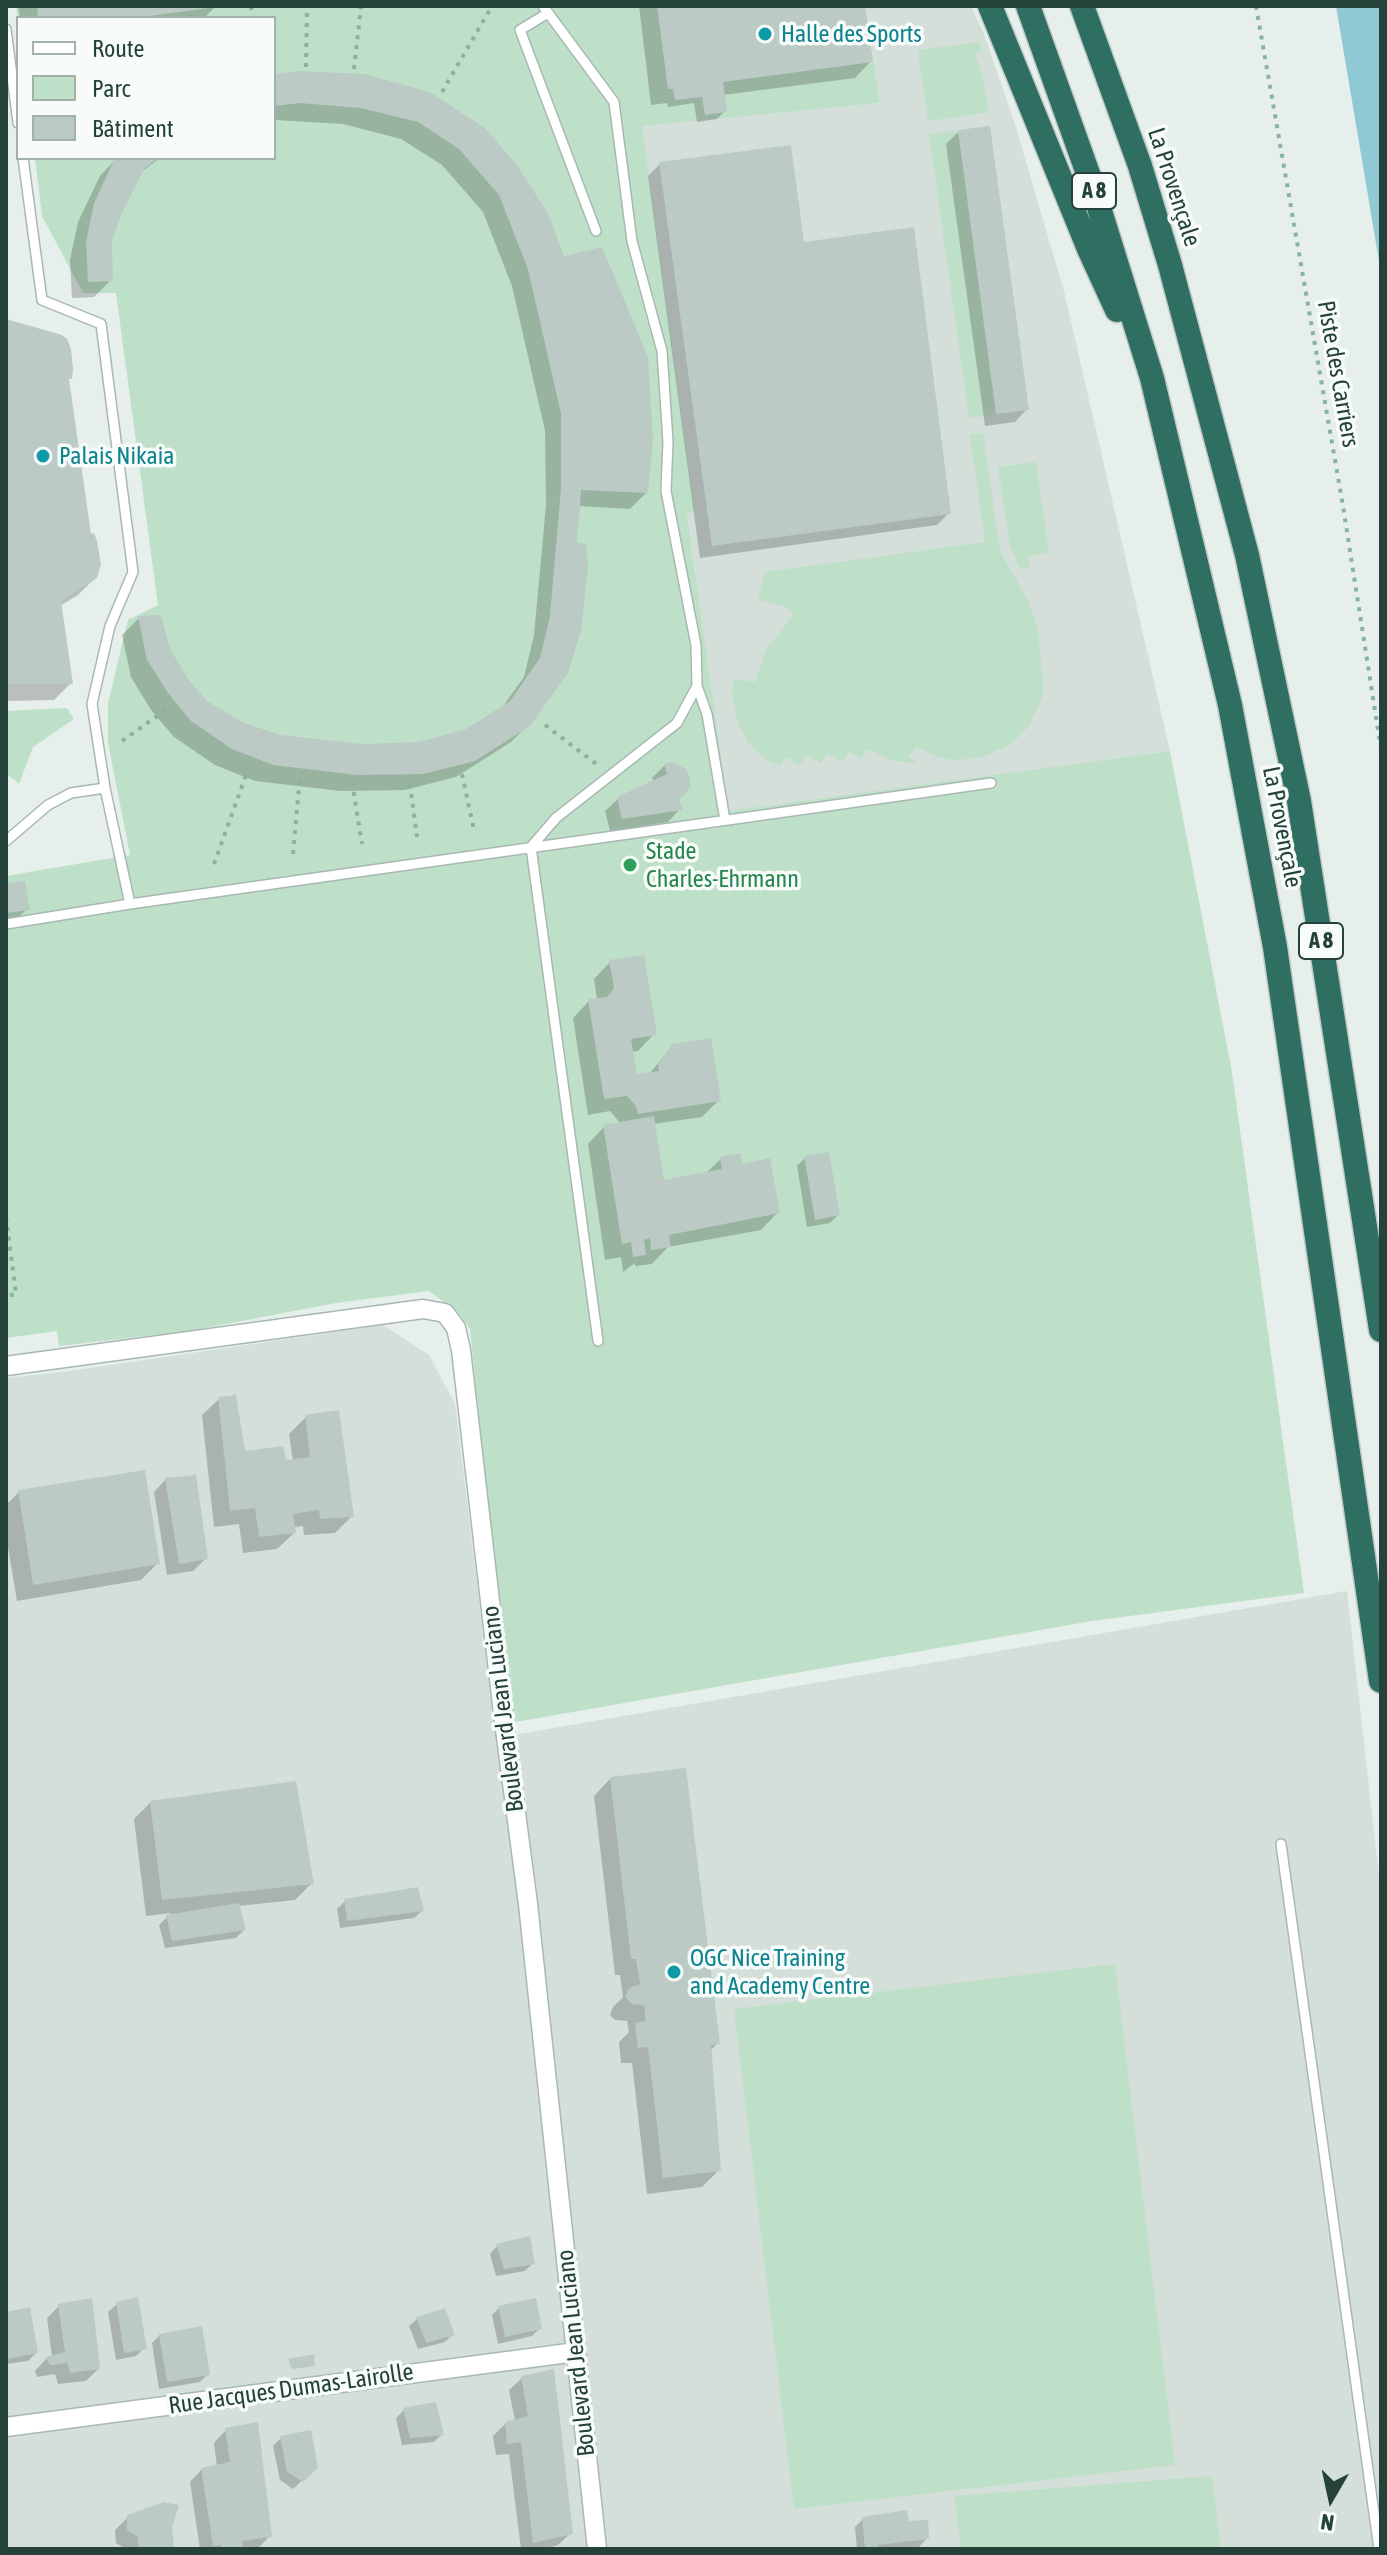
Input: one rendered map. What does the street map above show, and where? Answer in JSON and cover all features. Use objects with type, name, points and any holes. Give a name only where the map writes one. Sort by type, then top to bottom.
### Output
[{"type":"highway","points":[[990,6],[1089,249],[1152,378]]},
{"type":"highway","name":"La Provençale","points":[[1028,6],[1091,182],[1152,378],[1230,705],[1254,825],[1299,1099],[1381,1681]]},
{"type":"highway","name":"La Provençale","points":[[1082,6],[1140,166],[1170,265],[1247,555],[1299,801],[1381,1330]]},
{"type":"street","name":"Boulevard Jean Luciano","points":[[6,1366],[423,1309],[445,1313],[456,1328],[528,1904],[597,2549]]},
{"type":"street","name":"Rue Jacques Dumas-Lairolle","points":[[6,2427],[576,2352]]},
{"type":"lane","points":[[596,231],[520,30],[545,10],[614,102],[632,241],[662,351],[668,442],[666,491],[696,645],[697,686],[707,714],[725,820]]},
{"type":"lane","points":[[6,29],[16,107]]},
{"type":"lane","points":[[23,160],[42,300],[101,324],[133,572],[110,626],[92,704],[105,788],[130,904]]},
{"type":"lane","points":[[598,1341],[531,847],[556,818],[677,723],[697,686]]},
{"type":"lane","points":[[6,924],[991,783]]},
{"type":"lane","points":[[6,841],[48,805],[71,793],[105,788]]},
{"type":"lane","points":[[1281,1844],[1379,2549]]},
{"type":"path","points":[[306,67],[307,6]]},
{"type":"path","points":[[354,69],[361,6]]},
{"type":"path","points":[[442,92],[492,6]]},
{"type":"path","name":"Piste des Carriers","points":[[1256,6],[1343,506],[1381,749]]},
{"type":"path","points":[[122,741],[167,709]]},
{"type":"path","points":[[545,725],[611,775]]},
{"type":"path","points":[[214,864],[250,764]]},
{"type":"path","points":[[462,774],[474,830]]},
{"type":"path","points":[[293,854],[300,776]]},
{"type":"path","points":[[352,782],[362,844]]},
{"type":"path","points":[[410,784],[417,837]]},
{"type":"path","points":[[6,1217],[16,1294],[6,1296]]},
{"type":"shaded area","points":[[865,6],[971,6],[984,34],[1015,124],[1064,291],[1170,751],[729,812],[687,513],[695,512],[641,125],[880,103]]},
{"type":"shaded area","points":[[383,1325],[429,1355],[455,1404],[496,1738],[1347,1591],[1381,1893],[1381,2549],[6,2549],[6,1378]]},
{"type":"green space","name":"Stade Charles-Ehrmann","points":[[16,6],[865,6],[880,103],[642,126],[695,512],[687,514],[729,811],[1170,751],[1232,1072],[1304,1593],[1092,1621],[510,1723],[470,1329],[459,1313],[429,1291],[336,1303],[189,1331],[59,1346],[57,1331],[6,1338],[6,876],[130,855],[108,743],[108,703],[128,620],[158,605],[116,293],[83,293],[42,216],[35,160],[276,160],[276,16],[18,16]]},
{"type":"green space","points":[[979,42],[982,50],[975,55],[984,81],[989,112],[928,121],[918,50]]},
{"type":"green space","points":[[958,130],[996,414],[969,418],[929,134]]},
{"type":"green space","points":[[983,433],[1000,552],[1027,598],[1038,629],[1042,699],[1029,726],[1011,744],[985,756],[969,759],[940,758],[916,747],[908,757],[920,764],[890,760],[868,749],[861,758],[849,752],[842,762],[827,753],[821,763],[808,755],[800,765],[786,757],[780,766],[767,760],[749,744],[738,724],[732,692],[734,679],[755,682],[766,650],[794,614],[784,606],[758,600],[765,572],[985,542],[970,434]]},
{"type":"green space","points":[[1036,462],[1049,553],[1028,556],[1029,568],[1020,569],[1010,546],[998,467]]},
{"type":"green space","points":[[67,708],[74,719],[33,747],[19,784],[6,773],[6,711]]},
{"type":"green space","points":[[1115,1964],[1175,2465],[794,2509],[734,2009]]},
{"type":"green space","points":[[1212,2476],[1221,2549],[961,2549],[954,2496]]},
{"type":"water","points":[[1336,6],[1381,6],[1379,261]]},
{"type":"building","points":[[37,6],[209,6],[150,16],[38,16]]},
{"type":"building","name":"Halle des Sports","points":[[657,6],[865,6],[873,62],[723,82],[727,112],[705,115],[702,97],[675,100],[673,89],[668,89]]},
{"type":"building","points":[[299,71],[365,74],[430,92],[486,129],[515,163],[548,213],[564,256],[602,247],[648,357],[653,440],[648,493],[581,490],[577,542],[586,545],[588,567],[581,630],[568,673],[530,726],[475,761],[423,774],[357,775],[273,765],[232,749],[191,721],[147,660],[138,616],[161,615],[170,649],[188,679],[207,701],[244,723],[281,735],[362,744],[419,742],[466,729],[510,701],[540,658],[550,616],[561,487],[561,414],[528,269],[499,195],[459,149],[418,122],[361,108],[300,103],[276,106],[276,74]]},
{"type":"building","points":[[990,126],[1029,410],[996,414],[958,130]]},
{"type":"building","points":[[791,145],[804,242],[914,227],[951,514],[712,546],[659,162]]},
{"type":"building","points":[[114,160],[155,160],[144,169],[112,241],[113,281],[88,282],[86,242],[94,203]]},
{"type":"building","name":"Palais Nikaia","points":[[6,319],[62,335],[71,349],[73,368],[72,379],[69,379],[91,534],[94,533],[97,541],[101,564],[97,578],[61,601],[73,684],[6,684]]},
{"type":"building","points":[[672,762],[686,769],[690,779],[690,787],[679,799],[683,810],[622,819],[617,797],[667,774],[664,764]]},
{"type":"building","points":[[25,881],[30,910],[6,913],[6,884]]},
{"type":"building","points":[[644,955],[657,1035],[631,1039],[637,1074],[659,1071],[658,1065],[672,1044],[711,1038],[721,1101],[638,1114],[636,1106],[627,1096],[604,1099],[588,999],[607,997],[614,988],[609,960]]},
{"type":"building","points":[[654,1116],[664,1180],[722,1169],[720,1157],[740,1153],[743,1164],[770,1158],[780,1213],[669,1235],[671,1247],[651,1250],[650,1238],[644,1240],[646,1255],[633,1257],[631,1242],[622,1244],[603,1125]]},
{"type":"building","points":[[829,1152],[840,1215],[815,1220],[804,1156]]},
{"type":"building","points":[[236,1395],[245,1451],[283,1446],[286,1460],[310,1457],[305,1415],[339,1410],[354,1517],[320,1519],[319,1510],[293,1514],[296,1533],[259,1537],[255,1508],[230,1511],[218,1397]]},
{"type":"building","points":[[145,1470],[160,1564],[33,1585],[18,1490]]},
{"type":"building","points":[[196,1475],[208,1559],[179,1564],[165,1478]]},
{"type":"building","name":"OGC Nice Training and Academy Centre","points":[[686,1768],[720,2044],[711,2045],[721,2171],[663,2178],[648,2047],[638,2048],[635,2023],[646,2021],[644,2005],[632,2004],[625,1997],[629,1988],[640,1984],[636,1959],[631,1959],[610,1777]]},
{"type":"building","points":[[296,1781],[314,1884],[162,1900],[150,1801]]},
{"type":"building","points":[[418,1887],[424,1911],[347,1921],[344,1899]]},
{"type":"building","points":[[239,1903],[246,1930],[172,1941],[166,1915]]},
{"type":"building","points":[[530,2236],[535,2264],[504,2269],[496,2244]]},
{"type":"building","points":[[138,2297],[147,2349],[124,2353],[116,2302]]},
{"type":"building","points":[[92,2298],[100,2369],[70,2373],[67,2363],[50,2365],[46,2357],[65,2352],[58,2304]]},
{"type":"building","points":[[536,2298],[542,2329],[505,2337],[498,2306]]},
{"type":"building","points":[[30,2307],[38,2353],[6,2359],[6,2312]]},
{"type":"building","points":[[445,2308],[455,2335],[426,2343],[416,2317]]},
{"type":"building","points":[[202,2326],[210,2375],[167,2382],[159,2334]]},
{"type":"building","points":[[314,2354],[315,2366],[292,2369],[288,2359]]},
{"type":"building","points":[[554,2369],[573,2534],[533,2543],[521,2442],[507,2444],[505,2422],[528,2416],[521,2376]]},
{"type":"building","points":[[436,2402],[444,2435],[410,2438],[403,2408]]},
{"type":"building","points":[[258,2422],[272,2537],[242,2541],[243,2549],[222,2549],[221,2545],[213,2546],[201,2468],[230,2462],[225,2428]]},
{"type":"building","points":[[311,2430],[318,2468],[303,2482],[287,2472],[280,2436]]},
{"type":"building","points":[[164,2502],[179,2505],[172,2527],[174,2549],[139,2549],[138,2537],[127,2530],[127,2515]]},
{"type":"building","points":[[907,2510],[909,2521],[928,2520],[929,2539],[865,2549],[862,2517]]},
{"type":"place","name":"Halle des Sports","points":[[765,34]]},
{"type":"place","name":"Palais Nikaia","points":[[43,456]]},
{"type":"place","name":"Stade Charles-Ehrmann","points":[[630,865]]},
{"type":"place","name":"OGC Nice Training and Academy Centre","points":[[674,1972]]}]
